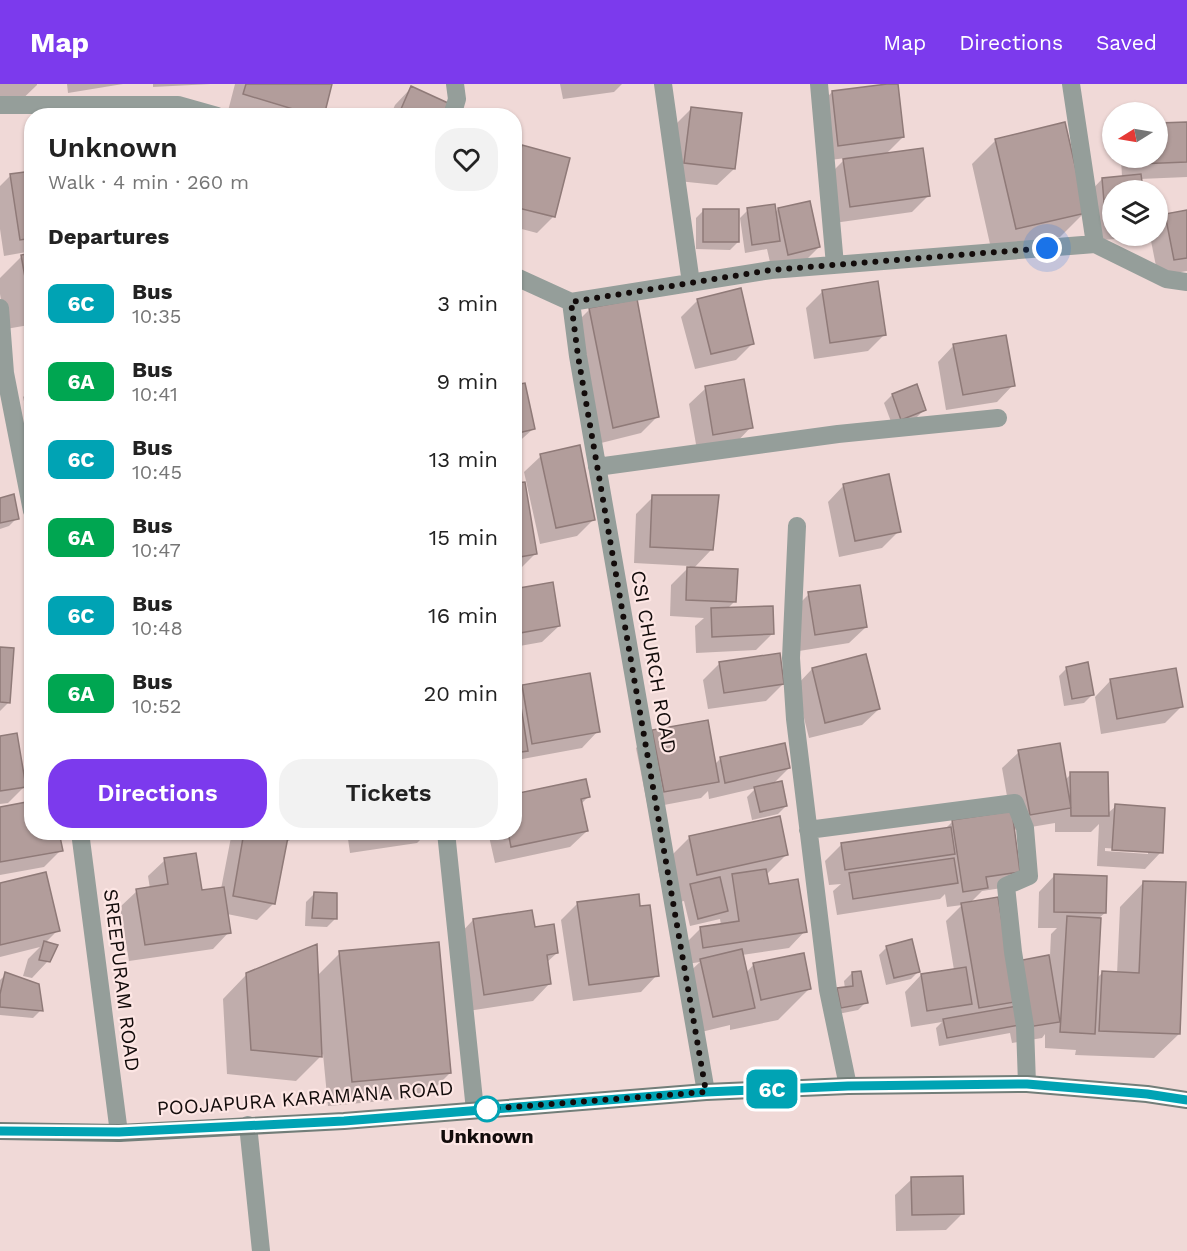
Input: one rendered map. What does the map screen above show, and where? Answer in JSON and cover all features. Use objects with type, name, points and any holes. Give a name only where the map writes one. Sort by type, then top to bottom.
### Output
[{"type":"main road","name":"POOJAPURA KARAMANA ROAD","points":[[0,1131],[119,1132],[344,1121],[706,1092],[848,1086],[1027,1084],[1147,1094],[1187,1100]]},
{"type":"street","points":[[454,84],[457,99],[454,108]]},
{"type":"street","points":[[663,84],[692,283]]},
{"type":"street","points":[[819,84],[835,265]]},
{"type":"street","points":[[1071,84],[1095,244]]},
{"type":"street","points":[[0,105],[178,105],[189,108]]},
{"type":"street","points":[[522,280],[571,302],[771,270],[1095,244],[1166,279],[1187,282]]},
{"type":"street","name":"CSI CHURCH ROAD","points":[[571,302],[578,356],[706,1092]]},
{"type":"street","points":[[0,308],[5,373],[24,470]]},
{"type":"street","points":[[597,467],[838,434],[998,418]]},
{"type":"street","points":[[797,526],[790,658],[828,990],[848,1086]]},
{"type":"street","points":[[808,830],[1015,803],[1025,828],[1029,876],[1006,886],[1013,952],[1025,1026],[1027,1084]]},
{"type":"street","name":"SREEPURAM ROAD","points":[[82,840],[119,1132]]},
{"type":"street","points":[[447,840],[475,1110]]},
{"type":"street","points":[[248,1125],[261,1251]]},
{"type":"building","points":[[246,84],[332,84],[326,108],[289,108],[243,94]]},
{"type":"building","points":[[898,84],[904,137],[838,146],[832,91]]},
{"type":"building","points":[[411,86],[448,103],[446,108],[401,108]]},
{"type":"building","points":[[691,107],[742,113],[735,169],[684,163]]},
{"type":"building","points":[[1065,122],[1086,213],[1016,229],[995,139]]},
{"type":"building","points":[[1187,122],[1187,162],[1168,163],[1168,123]]},
{"type":"building","points":[[522,145],[570,158],[555,217],[522,209]]},
{"type":"building","points":[[923,148],[930,196],[850,207],[843,159]]},
{"type":"building","points":[[24,172],[24,239],[20,240],[10,174]]},
{"type":"building","points":[[1141,174],[1142,180],[1102,180],[1102,178]]},
{"type":"building","points":[[810,201],[820,247],[788,255],[778,208]]},
{"type":"building","points":[[775,204],[780,241],[752,245],[747,208]]},
{"type":"building","points":[[703,209],[739,209],[739,242],[703,242]]},
{"type":"building","points":[[1187,210],[1187,258],[1174,260],[1168,229],[1168,213]]},
{"type":"building","points":[[24,254],[24,272],[21,255]]},
{"type":"building","points":[[878,281],[886,335],[830,343],[822,290]]},
{"type":"building","points":[[741,288],[754,344],[711,354],[697,299]]},
{"type":"building","points":[[637,299],[659,417],[613,428],[589,308]]},
{"type":"building","points":[[1006,335],[1015,386],[963,395],[953,344]]},
{"type":"building","points":[[744,379],[753,428],[713,435],[705,386]]},
{"type":"building","points":[[525,383],[535,429],[522,432],[522,384]]},
{"type":"building","points":[[917,384],[926,410],[901,420],[892,394]]},
{"type":"building","points":[[580,445],[595,520],[556,528],[540,454]]},
{"type":"building","points":[[889,474],[901,532],[855,541],[843,484]]},
{"type":"building","points":[[522,482],[525,482],[537,554],[522,557]]},
{"type":"building","points":[[14,494],[19,519],[0,523],[0,498]]},
{"type":"building","points":[[652,495],[719,495],[713,550],[650,547]]},
{"type":"building","points":[[687,567],[738,569],[736,602],[686,600]]},
{"type":"building","points":[[553,582],[560,626],[522,633],[522,588]]},
{"type":"building","points":[[860,585],[867,627],[815,635],[808,592]]},
{"type":"building","points":[[773,606],[774,634],[712,637],[711,608]]},
{"type":"building","points":[[0,647],[14,648],[10,703],[0,702]]},
{"type":"building","points":[[780,653],[784,684],[724,693],[719,662]]},
{"type":"building","points":[[866,654],[880,709],[825,723],[812,668]]},
{"type":"building","points":[[1088,662],[1094,695],[1072,699],[1066,667]]},
{"type":"building","points":[[1176,668],[1183,707],[1117,719],[1110,679]]},
{"type":"building","points":[[590,673],[600,732],[532,744],[522,685]]},
{"type":"building","points":[[522,713],[528,751],[522,752]]},
{"type":"building","points":[[708,720],[719,782],[664,792],[652,730]]},
{"type":"building","points":[[17,733],[24,787],[0,791],[0,736]]},
{"type":"building","points":[[785,743],[790,768],[725,783],[720,757]]},
{"type":"building","points":[[1060,743],[1071,808],[1030,815],[1018,750]]},
{"type":"building","points":[[1070,772],[1108,772],[1109,816],[1071,816]]},
{"type":"building","points":[[586,779],[590,797],[581,799],[588,831],[511,847],[510,840],[522,840],[522,792]]},
{"type":"building","points":[[782,781],[787,806],[760,812],[754,787]]},
{"type":"building","points":[[24,802],[24,840],[61,840],[63,851],[0,862],[0,807]]},
{"type":"building","points":[[1115,804],[1165,808],[1163,853],[1112,850]]},
{"type":"building","points":[[1012,811],[1020,872],[986,877],[988,888],[963,892],[952,820]]},
{"type":"building","points":[[780,816],[788,855],[697,875],[689,836]]},
{"type":"building","points":[[951,827],[955,854],[845,870],[841,843]]},
{"type":"building","points":[[243,840],[287,840],[275,904],[233,896]]},
{"type":"building","points":[[196,853],[202,890],[224,887],[231,933],[145,945],[136,889],[168,884],[164,858]]},
{"type":"building","points":[[954,858],[958,883],[853,899],[849,873]]},
{"type":"building","points":[[766,869],[769,884],[798,879],[807,932],[703,948],[700,927],[739,921],[732,874]]},
{"type":"building","points":[[46,872],[60,931],[0,945],[0,883]]},
{"type":"building","points":[[1054,874],[1107,876],[1106,913],[1054,912]]},
{"type":"building","points":[[720,877],[728,911],[698,919],[690,884]]},
{"type":"building","points":[[1143,881],[1186,882],[1180,1034],[1099,1031],[1102,971],[1139,973]]},
{"type":"building","points":[[314,892],[337,893],[337,919],[312,918]]},
{"type":"building","points":[[639,894],[640,906],[650,905],[659,976],[589,985],[577,902]]},
{"type":"building","points":[[998,897],[1015,1002],[979,1008],[961,903]]},
{"type":"building","points":[[532,910],[535,927],[554,924],[558,953],[547,955],[551,984],[484,995],[473,919]]},
{"type":"building","points":[[1067,916],[1101,918],[1095,1034],[1060,1032]]},
{"type":"building","points":[[912,939],[920,972],[894,978],[886,946]]},
{"type":"building","points":[[44,941],[58,945],[50,962],[39,960]]},
{"type":"building","points":[[439,942],[451,1073],[352,1082],[339,951]]},
{"type":"building","points":[[317,944],[322,1057],[251,1050],[246,973]]},
{"type":"building","points":[[742,949],[755,1008],[713,1017],[700,959]]},
{"type":"building","points":[[804,953],[811,989],[761,1000],[753,963]]},
{"type":"building","points":[[1049,955],[1060,1022],[1028,1027],[1017,961]]},
{"type":"building","points":[[966,967],[972,1004],[927,1011],[921,974]]},
{"type":"building","points":[[861,971],[868,1003],[841,1008],[837,988],[853,986],[852,972]]},
{"type":"building","points":[[5,972],[39,984],[43,1011],[0,1007],[0,994]]},
{"type":"building","points":[[1017,1006],[1020,1025],[947,1038],[943,1019]]},
{"type":"building","points":[[963,1176],[964,1214],[912,1215],[911,1177]]},
{"type":"bus line","name":"6C","points":[[0,1131],[119,1132],[344,1121],[706,1092],[848,1086],[1027,1084],[1147,1094],[1187,1100]]},
{"type":"place","name":"Unknown","points":[[487,1109]]},
{"type":"route","points":[[487,1109],[706,1092],[578,356],[571,302],[771,270],[1047,248]]}]
